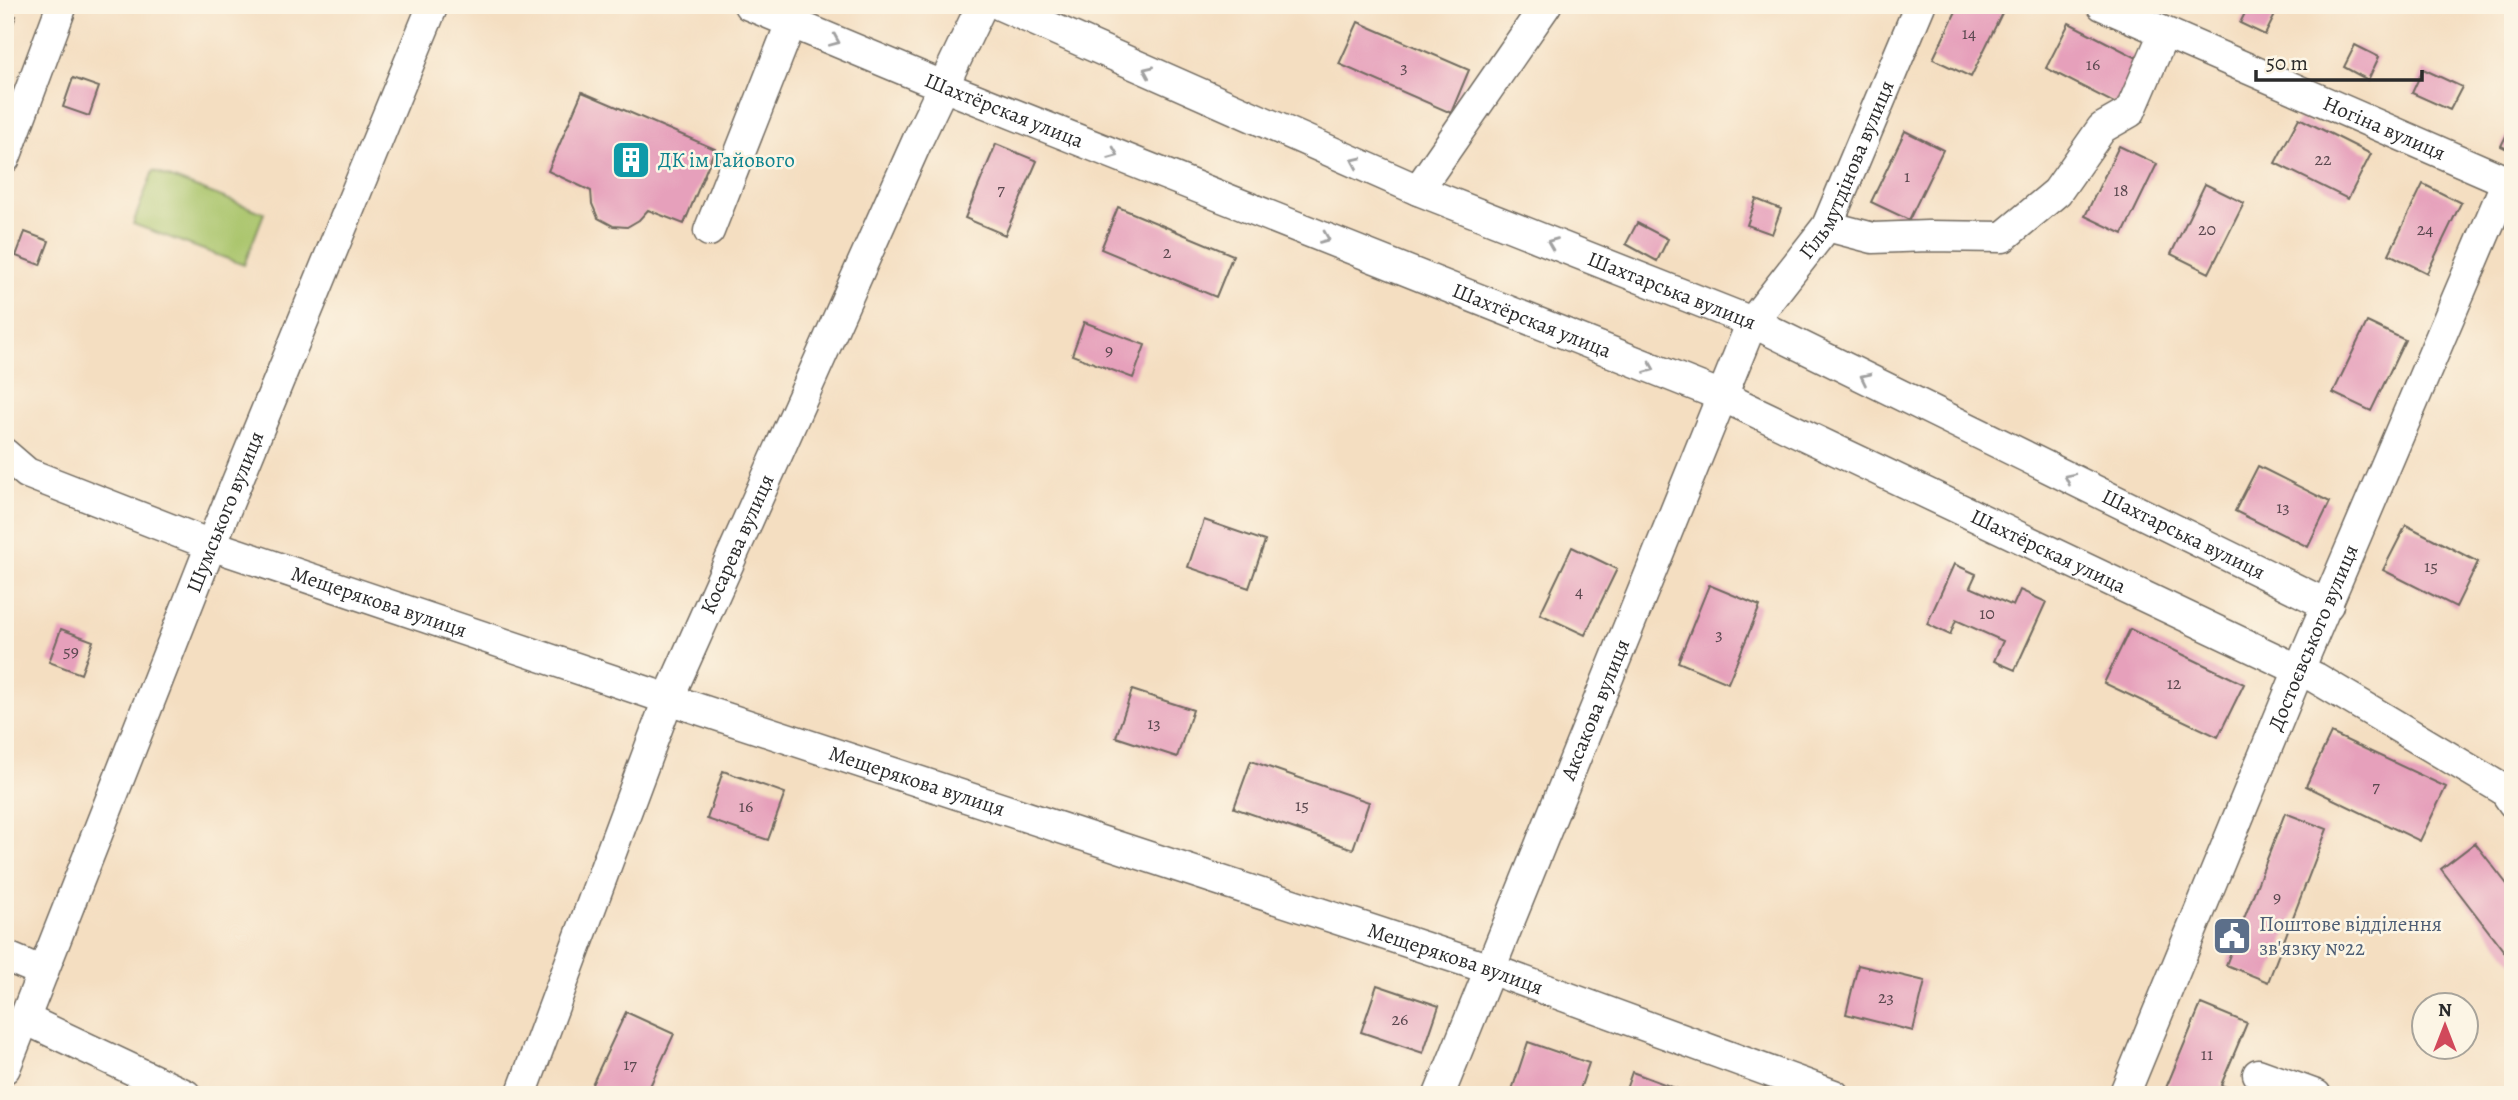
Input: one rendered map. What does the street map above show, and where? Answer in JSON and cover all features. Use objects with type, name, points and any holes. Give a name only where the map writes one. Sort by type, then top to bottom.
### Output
[{"type":"street","points":[[5,158],[62,5]]},
{"type":"street","name":"Шумського вулиця","points":[[5,1069],[211,545],[433,5]]},
{"type":"street","name":"Шахтёрская улица","points":[[749,5],[943,86],[1721,396],[2298,672],[2316,678],[2504,790],[2513,803]]},
{"type":"street","name":"Косарева вулиця","points":[[521,1095],[668,699],[943,86],[982,5]]},
{"type":"street","name":"Шахтарська вулиця","points":[[1000,5],[1418,190],[1752,322],[2328,606]]},
{"type":"street","points":[[1418,190],[1546,5]]},
{"type":"street","name":"Гільмутдінова вулиця","points":[[1752,322],[1828,226],[1920,5]]},
{"type":"street","name":"Ногіна вулиця","points":[[2102,5],[2510,183]]},
{"type":"street","points":[[709,231],[791,23]]},
{"type":"street","points":[[1828,226],[1873,238],[2003,237],[2057,192],[2102,128],[2130,112],[2164,33]]},
{"type":"street","name":"Достоєвського вулиця","points":[[2124,1095],[2298,672],[2510,183]]},
{"type":"street","name":"Аксакова вулиця","points":[[1439,1095],[1752,322]]},
{"type":"street","name":"Мещерякова вулиця","points":[[5,454],[27,473],[211,545],[668,699],[1490,969],[1834,1095]]},
{"type":"street","points":[[5,956],[43,972]]},
{"type":"street","points":[[25,1019],[186,1095]]},
{"type":"street","points":[[2258,1074],[2316,1095]]},
{"type":"green space","points":[[153,171],[264,213],[244,265],[133,224]]},
{"type":"building","points":[[1959,5],[2005,7],[1971,77],[1933,59]]},
{"type":"building","points":[[2249,5],[2260,5],[2276,13],[2265,35],[2240,23]]},
{"type":"building","points":[[5,12],[16,16],[5,44]]},
{"type":"building","points":[[1358,22],[1469,70],[1451,113],[1339,64]]},
{"type":"building","points":[[2069,23],[2141,60],[2118,105],[2046,68]]},
{"type":"building","points":[[2355,45],[2379,57],[2368,80],[2344,67]]},
{"type":"building","points":[[2423,69],[2462,87],[2450,110],[2412,93]]},
{"type":"building","points":[[73,78],[99,87],[89,116],[63,107]]},
{"type":"building","name":"ДК ім Гайового","points":[[582,92],[715,149],[684,224],[648,210],[639,220],[627,227],[613,226],[598,218],[592,204],[591,191],[548,171]]},
{"type":"building","points":[[2299,118],[2371,154],[2348,199],[2275,163]]},
{"type":"building","points":[[2513,122],[2513,152],[2501,146]]},
{"type":"building","points":[[1905,131],[1943,150],[1909,220],[1871,202]]},
{"type":"building","points":[[996,144],[1037,161],[1005,235],[965,218]]},
{"type":"building","points":[[2119,146],[2157,164],[2123,234],[2085,216]]},
{"type":"building","points":[[2205,184],[2244,203],[2209,273],[2171,254]]},
{"type":"building","points":[[2423,184],[2461,203],[2427,273],[2389,254]]},
{"type":"building","points":[[1756,199],[1781,209],[1772,234],[1747,225]]},
{"type":"building","points":[[1118,207],[1233,255],[1216,297],[1101,249]]},
{"type":"building","points":[[1637,223],[1668,239],[1657,261],[1626,244]]},
{"type":"building","points":[[25,232],[49,241],[40,265],[16,256]]},
{"type":"building","points":[[1084,322],[1145,345],[1133,378],[1072,355]]},
{"type":"building","points":[[2367,322],[2405,340],[2371,411],[2333,393]]},
{"type":"building","points":[[2258,466],[2330,502],[2308,547],[2235,511]]},
{"type":"building","points":[[1204,520],[1265,541],[1249,588],[1188,567]]},
{"type":"building","points":[[2406,525],[2478,562],[2456,607],[2383,570]]},
{"type":"building","points":[[1572,547],[1617,569],[1585,635],[1540,614]]},
{"type":"building","points":[[1954,564],[1976,574],[1970,587],[2013,606],[2020,590],[2046,602],[2015,670],[1994,661],[2003,641],[1956,620],[1950,635],[1927,624]]},
{"type":"building","points":[[1709,585],[1760,606],[1728,683],[1678,662]]},
{"type":"building","points":[[61,629],[93,641],[81,674],[49,662]]},
{"type":"building","points":[[2130,629],[2244,684],[2218,737],[2104,683]]},
{"type":"building","points":[[1132,690],[1193,710],[1177,757],[1116,737]]},
{"type":"building","points":[[2331,733],[2446,787],[2420,841],[2306,786]]},
{"type":"building","points":[[1251,761],[1369,802],[1353,849],[1234,808]]},
{"type":"building","points":[[723,771],[785,793],[768,840],[707,819]]},
{"type":"building","points":[[2285,813],[2327,829],[2268,982],[2226,965]]},
{"type":"building","points":[[2475,843],[2513,892],[2513,963],[2441,869]]},
{"type":"building","points":[[1858,965],[1925,981],[1913,1031],[1846,1014]]},
{"type":"building","points":[[1377,985],[1439,1006],[1423,1053],[1361,1032]]},
{"type":"building","points":[[2201,1004],[2247,1023],[2221,1085],[2245,1095],[2163,1095]]},
{"type":"building","points":[[626,1012],[674,1034],[646,1095],[587,1095]]},
{"type":"building","points":[[1528,1042],[1589,1063],[1578,1095],[1526,1095],[1512,1090]]},
{"type":"building","points":[[1632,1072],[1691,1094],[1691,1095],[1624,1095]]},
{"type":"place","name":"ДК ім Гайового","points":[[631,160]]},
{"type":"place","name":"Поштове відділення зв'язку №22","points":[[2232,936]]}]
